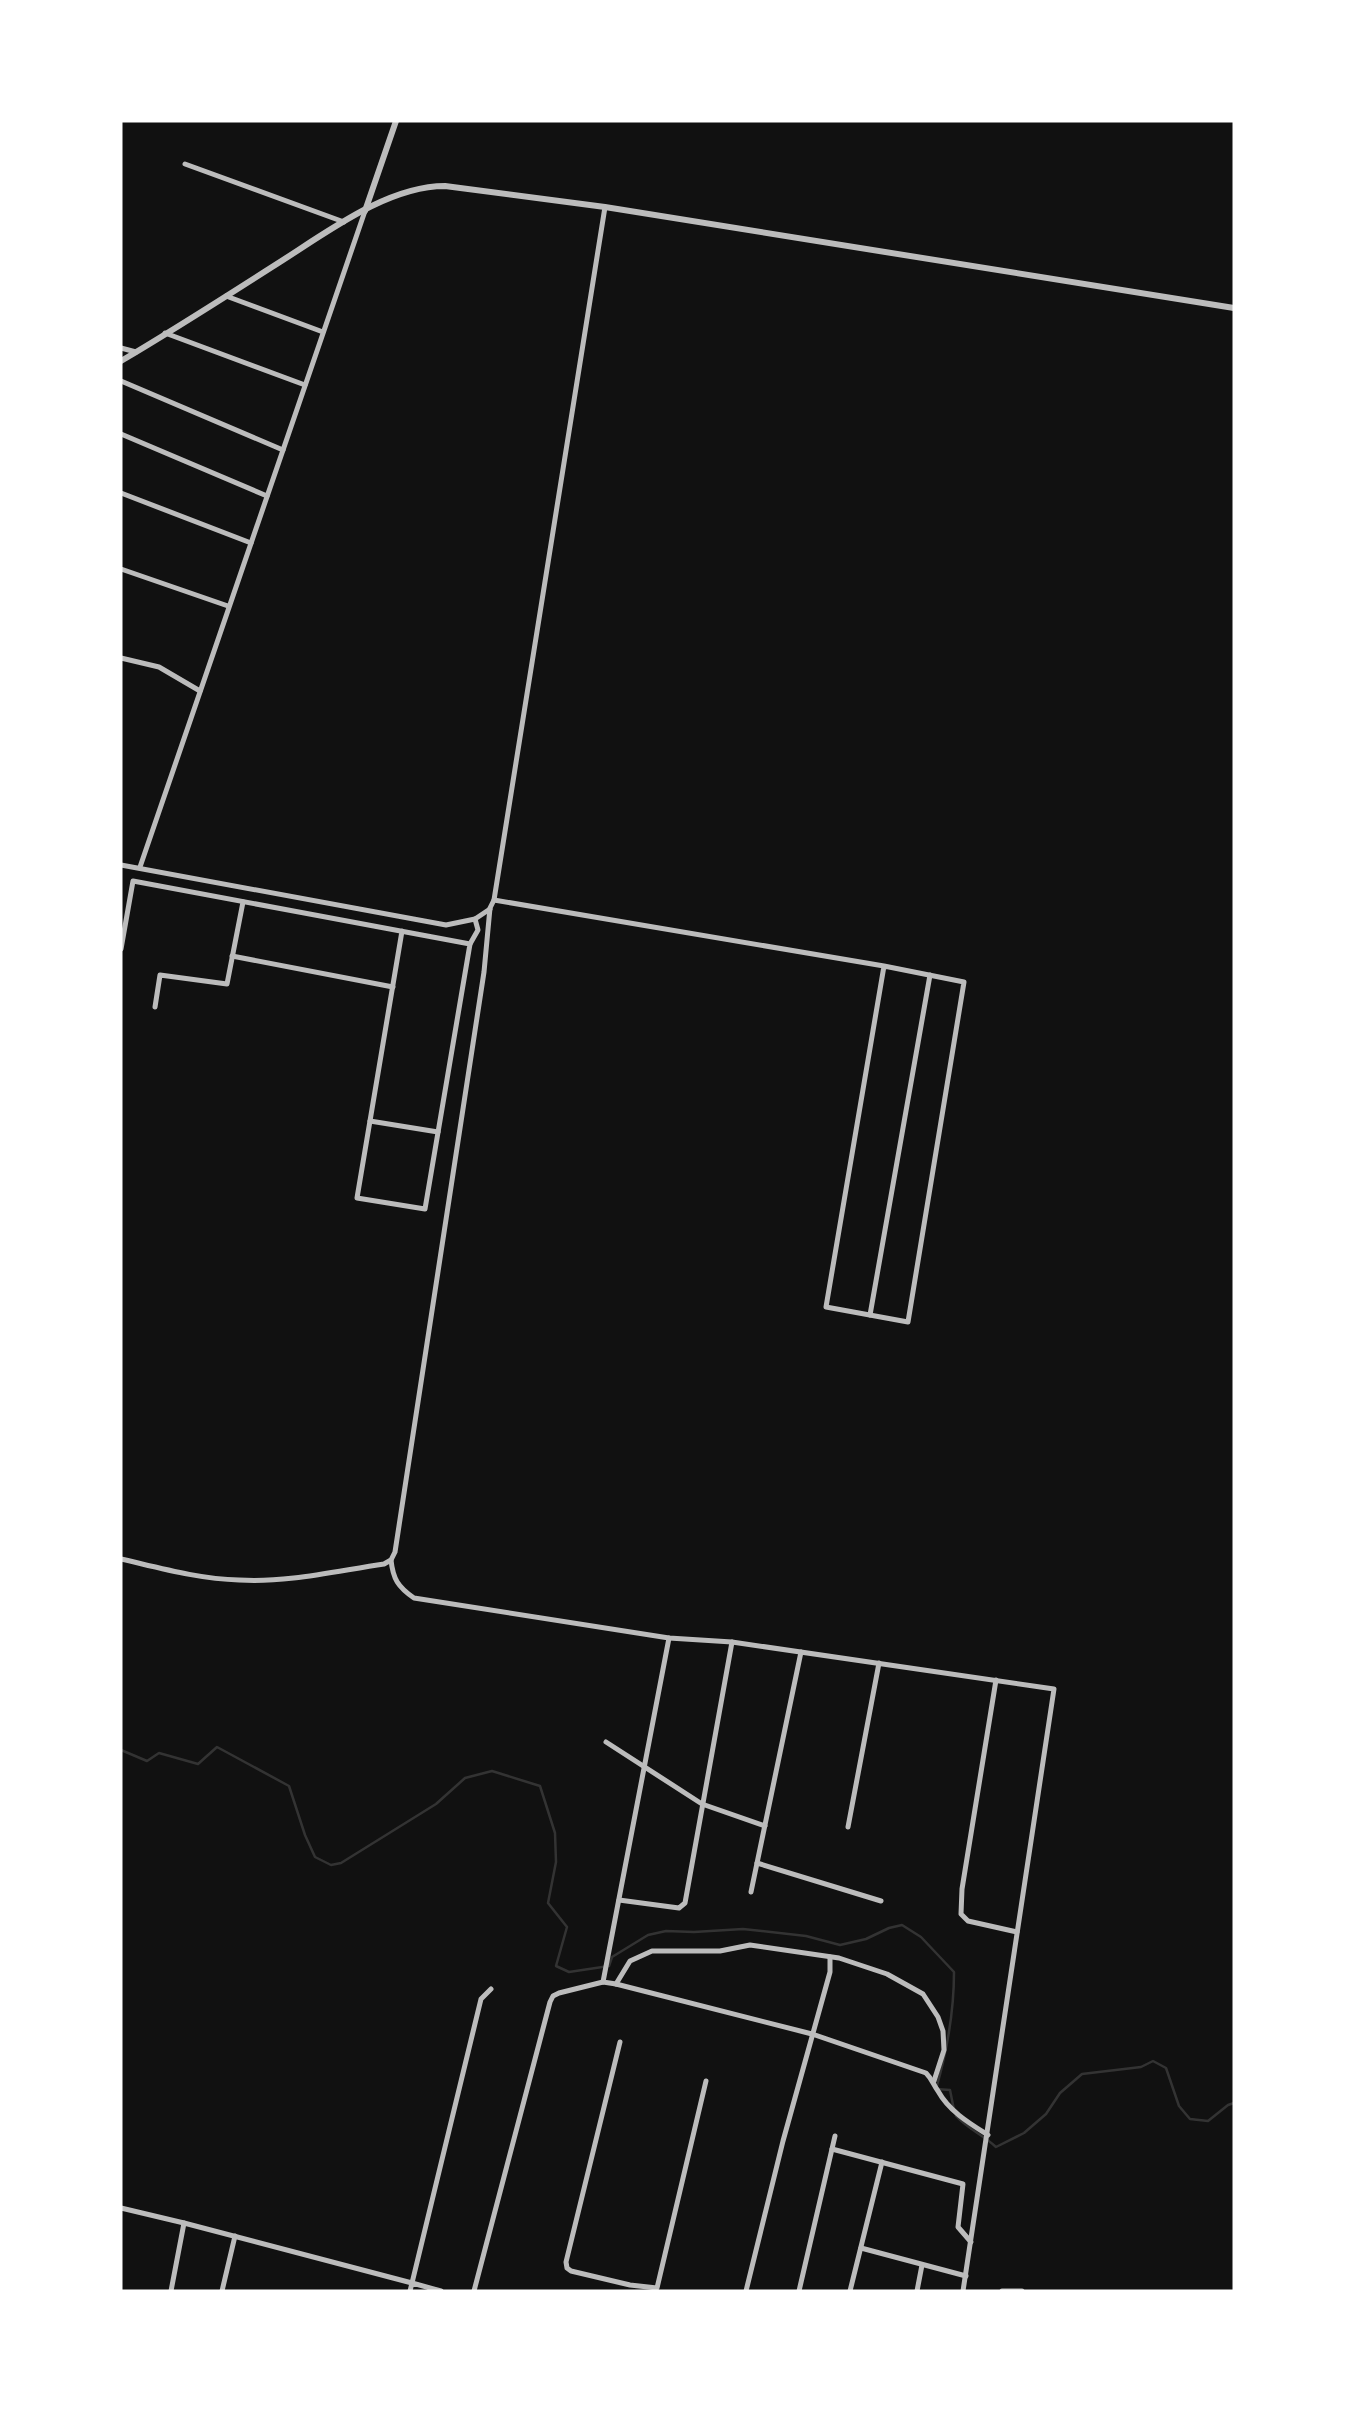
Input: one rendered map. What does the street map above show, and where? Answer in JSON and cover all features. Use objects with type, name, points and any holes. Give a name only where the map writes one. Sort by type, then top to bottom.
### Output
[{"type":"street","points":[[140,867],[396,121]]},
{"type":"street","points":[[185,164],[344,222]]},
{"type":"street","points":[[121,361],[344,222],[408,191],[430,186],[605,207],[1234,308]]},
{"type":"street","points":[[605,207],[494,900],[490,908],[480,1000],[395,1552],[391,1560],[392,1576],[399,1588],[414,1598],[669,1638],[732,1642],[1054,1689],[964,2291]]},
{"type":"street","points":[[226,296],[323,332]]},
{"type":"street","points":[[165,333],[305,385]]},
{"type":"street","points":[[121,348],[136,352]]},
{"type":"street","points":[[121,381],[283,450]]},
{"type":"street","points":[[121,434],[267,496]]},
{"type":"street","points":[[121,494],[251,543]]},
{"type":"street","points":[[121,569],[228,606]]},
{"type":"street","points":[[121,658],[159,667],[200,691]]},
{"type":"street","points":[[121,865],[446,925],[475,919],[490,908]]},
{"type":"street","points":[[121,949],[133,881],[470,944]]},
{"type":"street","points":[[494,900],[884,966],[964,982],[908,1322],[826,1307],[884,966]]},
{"type":"street","points":[[155,1007],[160,975],[226,984],[243,902]]},
{"type":"street","points":[[401,931],[357,1198],[425,1209],[470,944],[478,930],[475,919]]},
{"type":"street","points":[[478,930],[487,933]]},
{"type":"street","points":[[232,956],[393,987]]},
{"type":"street","points":[[870,1315],[930,975]]},
{"type":"street","points":[[370,1122],[438,1132]]},
{"type":"street","points":[[121,1559],[207,1578],[241,1581],[300,1578],[391,1560]]},
{"type":"street","points":[[603,1982],[669,1638]]},
{"type":"street","points":[[619,1900],[679,1908],[682,1906],[732,1642]]},
{"type":"street","points":[[751,1892],[801,1652]]},
{"type":"street","points":[[848,1827],[878,1663]]},
{"type":"street","points":[[996,1680],[962,1889],[961,1914],[968,1921],[1017,1932]]},
{"type":"street","points":[[606,1742],[702,1804],[765,1826]]},
{"type":"street","points":[[757,1863],[881,1901]]},
{"type":"street","points":[[616,1984],[630,1961],[652,1951],[720,1951],[750,1945],[839,1958],[887,1974],[923,1994],[938,2017],[943,2031],[944,2050],[934,2081]]},
{"type":"street","points":[[746,2291],[783,2141],[830,1972],[830,1957]]},
{"type":"street","points":[[474,2291],[550,2002],[559,1993],[603,1982],[616,1984],[812,2034],[926,2073],[934,2081],[938,2092],[960,2117],[988,2135]]},
{"type":"street","points":[[410,2291],[481,1999],[491,1989]]},
{"type":"street","points":[[620,2042],[566,2262],[571,2271],[629,2288],[654,2290],[659,2285],[706,2081]]},
{"type":"street","points":[[799,2291],[835,2136]]},
{"type":"street","points":[[832,2149],[963,2184],[958,2227],[971,2242]]},
{"type":"street","points":[[850,2291],[882,2162]]},
{"type":"street","points":[[121,2208],[184,2222],[441,2291]]},
{"type":"street","points":[[171,2291],[184,2222]]},
{"type":"street","points":[[222,2291],[235,2236]]},
{"type":"street","points":[[861,2249],[966,2276]]},
{"type":"street","points":[[917,2291],[922,2264]]},
{"type":"street","points":[[1002,2291],[1022,2291]]},
{"type":"waterway","points":[[121,1750],[147,1761],[159,1753],[198,1764],[217,1747],[289,1786],[315,1857],[331,1865],[341,1863],[436,1804],[465,1778],[492,1771],[540,1786],[555,1833],[556,1862],[548,1903],[567,1927],[556,1966],[569,1972],[609,1966],[612,1957],[648,1935],[666,1931],[743,1929],[806,1936],[840,1945],[866,1939],[902,1925],[921,1937],[954,1972],[949,2031],[936,2089],[950,2090],[954,2110]]},
{"type":"waterway","points":[[956,2116],[996,2147],[1024,2133],[1046,2114],[1060,2093],[1082,2074],[1141,2067],[1153,2061],[1166,2068],[1179,2106],[1190,2119],[1208,2121],[1234,2103]]}]
